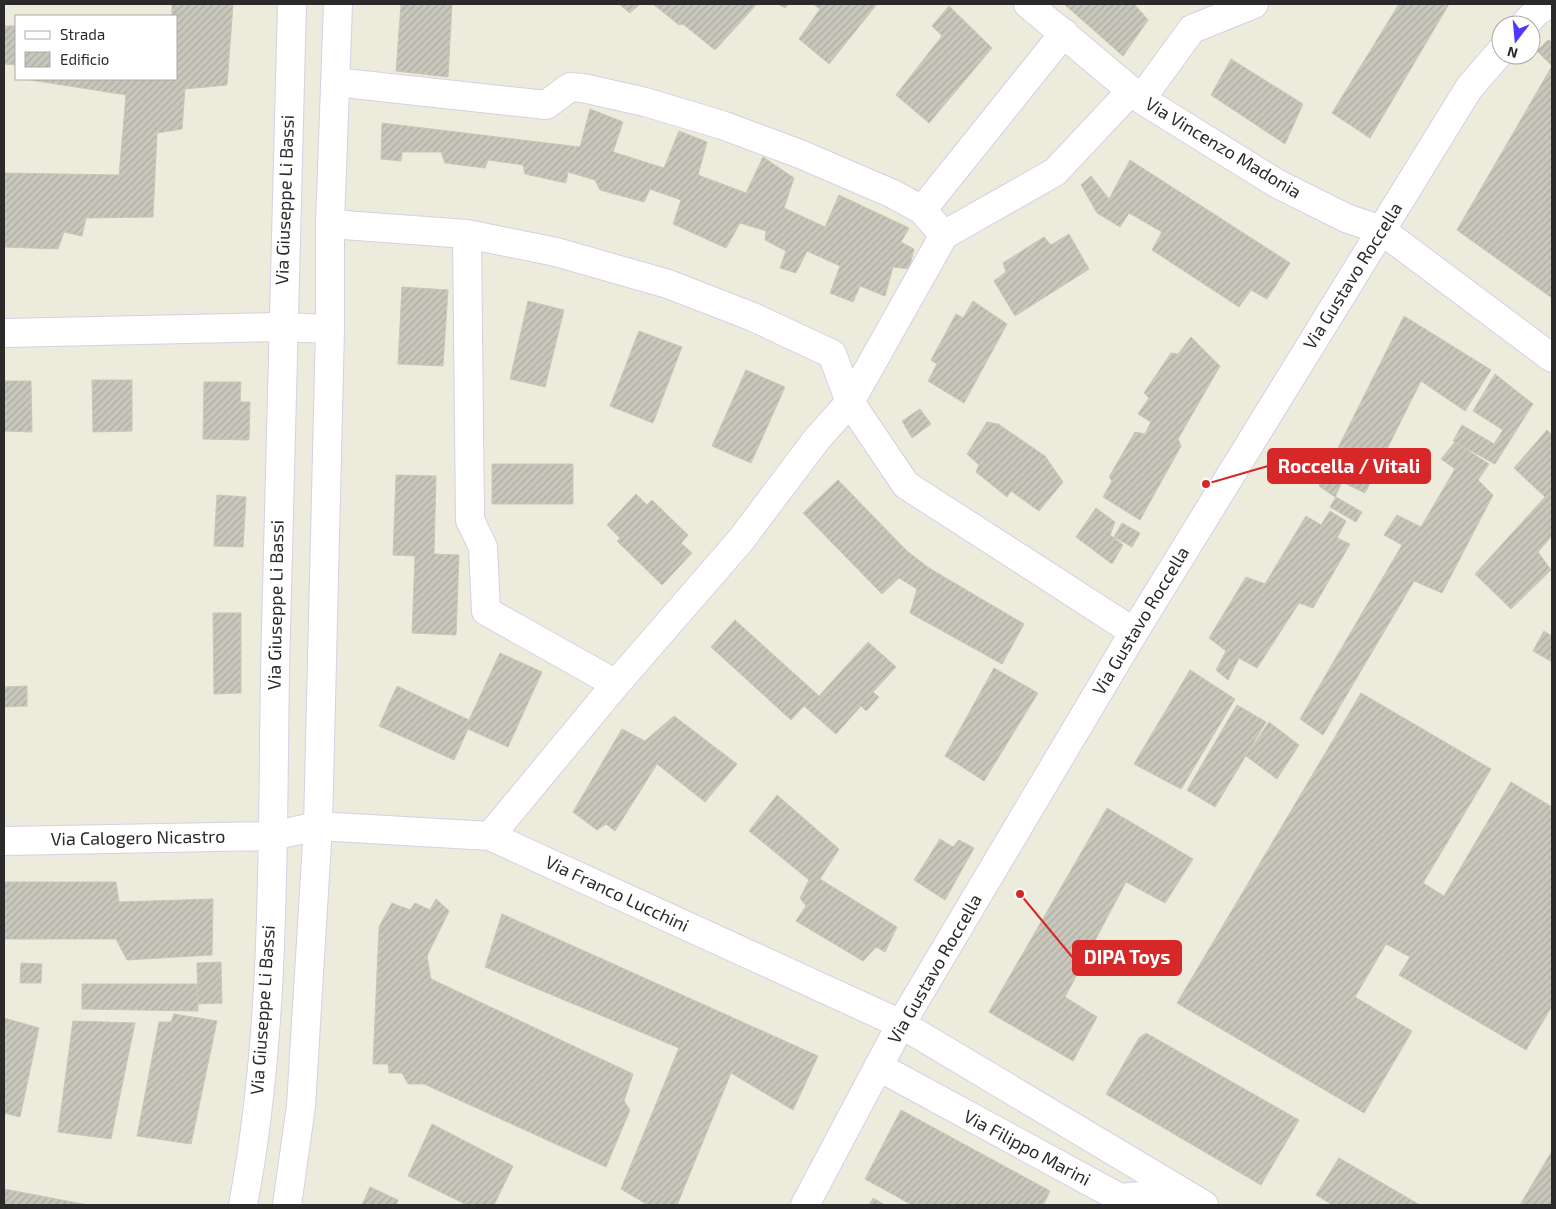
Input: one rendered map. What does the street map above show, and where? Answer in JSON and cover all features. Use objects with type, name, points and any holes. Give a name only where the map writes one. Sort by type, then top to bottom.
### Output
[{"type":"street","name":"Via Giuseppe Li Bassi","points":[[243,1205],[266,1024],[272,836],[281,327],[292,4]]},
{"type":"street","points":[[287,1205],[301,1106],[318,826],[330,329],[330,224],[338,4]]},
{"type":"street","name":"Via Vincenzo Madonia","points":[[1028,4],[1136,95],[1276,184],[1346,218],[1381,230],[1552,358]]},
{"type":"street","points":[[490,836],[616,684],[740,541],[817,439],[850,402],[944,234],[1055,172],[1136,95],[1192,29],[1254,4]]},
{"type":"street","points":[[922,210],[1064,33]]},
{"type":"street","name":"Via Gustavo Roccella","points":[[804,1205],[901,1024],[1134,632],[1469,88],[1491,63]]},
{"type":"street","points":[[335,82],[546,105],[570,87],[601,92],[722,125],[848,173],[922,210],[944,234]]},
{"type":"street","points":[[330,224],[467,234],[556,252],[668,284],[794,335],[832,354],[850,402],[906,485],[1134,632]]},
{"type":"street","points":[[467,234],[470,520],[483,548],[486,610],[616,684]]},
{"type":"street","points":[[4,333],[281,327],[330,329]]},
{"type":"street","name":"Via Calogero Nicastro","points":[[4,841],[272,836],[318,826]]},
{"type":"street","name":"Via Franco Lucchini","points":[[318,826],[490,836],[901,1024]]},
{"type":"street","name":"Via Filippo Marini","points":[[901,1024],[1193,1199]]},
{"type":"street","name":"Via Filippo Marini","points":[[879,1067],[1120,1198],[1193,1199]]},
{"type":"building","points":[[172,4],[233,4],[227,85],[185,89],[182,129],[157,133],[153,217],[86,218],[82,236],[64,232],[58,249],[4,247],[4,173],[119,175],[126,95],[31,80],[178,80],[178,15],[172,15]]},
{"type":"building","points":[[401,4],[452,4],[448,77],[396,71]]},
{"type":"building","points":[[619,4],[640,4],[630,13]]},
{"type":"building","points":[[653,4],[757,4],[715,50],[683,24],[679,25]]},
{"type":"building","points":[[778,4],[789,4],[785,8]]},
{"type":"building","points":[[813,4],[877,4],[829,64],[799,39],[820,9]]},
{"type":"building","points":[[1064,4],[1134,4],[1148,20],[1123,56]]},
{"type":"building","points":[[1399,4],[1449,4],[1370,138],[1332,113]]},
{"type":"building","points":[[949,6],[992,48],[929,123],[896,95],[942,36],[932,26]]},
{"type":"building","points":[[4,26],[15,26],[15,65],[4,64]]},
{"type":"building","points":[[1548,40],[1552,42],[1552,66],[1541,55],[1541,47]]},
{"type":"building","points":[[1231,59],[1303,104],[1285,144],[1211,95]]},
{"type":"building","points":[[1552,66],[1552,298],[1457,230]]},
{"type":"building","points":[[590,109],[623,122],[613,152],[664,168],[679,131],[707,142],[698,175],[746,193],[763,157],[794,178],[784,208],[825,227],[839,195],[909,228],[901,242],[914,249],[909,269],[893,267],[885,296],[860,286],[853,302],[830,293],[840,266],[807,251],[796,273],[780,268],[786,251],[765,240],[766,231],[740,223],[726,248],[673,224],[681,200],[650,189],[644,202],[600,190],[595,180],[568,172],[566,183],[525,174],[523,165],[488,160],[485,168],[445,163],[441,152],[402,152],[401,161],[381,159],[382,123],[580,147]]},
{"type":"building","points":[[1130,160],[1290,263],[1267,299],[1251,290],[1239,307],[1152,250],[1162,232],[1129,213],[1120,227],[1097,213],[1081,185],[1091,176],[1109,199]]},
{"type":"building","points":[[1069,234],[1089,269],[1015,316],[994,281],[1006,272],[1003,263],[1044,237],[1051,245]]},
{"type":"building","points":[[402,287],[448,290],[443,366],[398,364]]},
{"type":"building","points":[[528,301],[564,310],[545,387],[510,379]]},
{"type":"building","points":[[973,301],[1007,324],[964,403],[928,381],[937,364],[931,360],[956,314],[963,318]]},
{"type":"building","points":[[1404,316],[1491,370],[1465,411],[1421,381],[1365,493],[1342,482],[1335,497],[1319,486]]},
{"type":"building","points":[[639,331],[682,347],[653,423],[610,406]]},
{"type":"building","points":[[1191,337],[1220,366],[1178,439],[1181,446],[1140,520],[1103,497],[1112,481],[1109,477],[1135,432],[1145,434],[1151,422],[1138,414],[1149,398],[1144,393],[1171,353],[1178,354]]},
{"type":"building","points":[[746,370],[785,387],[751,463],[712,446]]},
{"type":"building","points":[[1495,374],[1533,404],[1495,464],[1453,441],[1462,425],[1494,444],[1503,430],[1473,411]]},
{"type":"building","points":[[92,380],[132,380],[132,431],[93,432]]},
{"type":"building","points":[[4,381],[31,381],[32,432],[4,431]]},
{"type":"building","points":[[204,382],[241,382],[240,402],[250,402],[249,440],[203,439]]},
{"type":"building","points":[[920,409],[931,424],[912,438],[902,421]]},
{"type":"building","points":[[987,422],[998,424],[1045,456],[1063,482],[1039,511],[1011,491],[1007,497],[976,472],[979,465],[967,454]]},
{"type":"building","points":[[1547,430],[1552,435],[1552,536],[1538,552],[1551,570],[1511,609],[1475,574],[1545,497],[1514,468]]},
{"type":"building","points":[[1455,442],[1489,464],[1478,480],[1493,495],[1442,593],[1414,581],[1323,735],[1300,719],[1402,545],[1384,535],[1397,515],[1421,527],[1455,469],[1441,459]]},
{"type":"building","points":[[492,464],[573,464],[573,504],[492,504]]},
{"type":"building","points":[[396,475],[436,476],[434,554],[459,555],[456,635],[412,633],[415,556],[393,555]]},
{"type":"building","points":[[838,480],[907,551],[929,568],[1024,624],[1002,664],[910,613],[917,589],[899,578],[882,594],[803,513]]},
{"type":"building","points":[[636,494],[647,505],[652,500],[688,535],[681,543],[692,553],[662,585],[617,541],[620,538],[607,525]]},
{"type":"building","points":[[217,495],[246,497],[243,547],[214,546]]},
{"type":"building","points":[[1336,497],[1362,512],[1356,522],[1330,507]]},
{"type":"building","points":[[1096,508],[1115,522],[1110,535],[1123,545],[1112,564],[1076,537]]},
{"type":"building","points":[[1330,511],[1346,521],[1337,538],[1350,544],[1313,608],[1299,603],[1257,668],[1239,658],[1228,680],[1216,670],[1226,651],[1209,638],[1246,577],[1265,584],[1306,516],[1321,525]]},
{"type":"building","points":[[1122,523],[1140,533],[1132,547],[1114,537]]},
{"type":"building","points":[[213,613],[241,613],[241,693],[214,694]]},
{"type":"building","points":[[735,620],[819,696],[868,642],[896,667],[873,692],[879,697],[866,711],[861,706],[836,734],[804,706],[791,720],[711,647]]},
{"type":"building","points":[[1544,631],[1552,636],[1552,662],[1533,651]]},
{"type":"building","points":[[500,653],[542,672],[508,747],[468,729],[454,760],[379,726],[397,686],[469,720]]},
{"type":"building","points":[[994,668],[1038,693],[984,781],[945,756]]},
{"type":"building","points":[[1190,670],[1235,699],[1181,789],[1134,764]]},
{"type":"building","points":[[27,686],[27,706],[4,707],[4,687]]},
{"type":"building","points":[[1361,693],[1491,769],[1423,883],[1444,896],[1511,782],[1552,807],[1552,1006],[1526,1050],[1399,975],[1410,957],[1386,944],[1355,997],[1412,1031],[1364,1113],[1177,1003]]},
{"type":"building","points":[[1237,705],[1266,722],[1215,807],[1187,790]]},
{"type":"building","points":[[674,716],[737,764],[705,802],[657,764],[615,831],[606,824],[597,830],[573,812],[622,729],[645,741]]},
{"type":"building","points":[[1269,722],[1299,745],[1277,779],[1246,756]]},
{"type":"building","points":[[777,795],[839,849],[820,879],[897,927],[885,952],[876,947],[863,961],[796,921],[806,906],[800,898],[809,880],[749,831]]},
{"type":"building","points":[[1107,808],[1193,859],[1165,903],[1126,882],[1065,997],[1097,1017],[1073,1061],[989,1012]]},
{"type":"building","points":[[940,839],[953,847],[959,840],[974,848],[945,900],[914,880]]},
{"type":"building","points":[[4,882],[116,882],[119,902],[213,899],[212,955],[127,960],[116,939],[4,939]]},
{"type":"building","points":[[436,899],[449,911],[427,956],[431,979],[633,1074],[624,1101],[630,1110],[606,1167],[424,1084],[408,1084],[402,1073],[389,1073],[388,1064],[373,1064],[379,927],[392,903],[410,910],[415,903],[430,910]]},
{"type":"building","points":[[502,914],[818,1056],[793,1110],[731,1073],[677,1205],[648,1205],[621,1189],[679,1048],[485,967]]},
{"type":"building","points":[[221,962],[222,1003],[198,1004],[197,963]]},
{"type":"building","points":[[21,963],[42,964],[41,983],[20,983]]},
{"type":"building","points":[[82,984],[197,984],[198,1011],[82,1009]]},
{"type":"building","points":[[174,1014],[217,1021],[191,1144],[137,1136],[159,1022],[171,1022]]},
{"type":"building","points":[[4,1018],[39,1028],[20,1117],[4,1113]]},
{"type":"building","points":[[73,1021],[135,1023],[111,1139],[58,1132]]},
{"type":"building","points":[[1146,1033],[1299,1120],[1261,1185],[1106,1094],[1139,1038]]},
{"type":"building","points":[[901,1110],[1050,1191],[1043,1205],[912,1205],[865,1179]]},
{"type":"building","points":[[432,1124],[513,1166],[494,1205],[467,1205],[408,1176]]},
{"type":"building","points":[[1552,1151],[1552,1205],[1520,1205]]},
{"type":"building","points":[[1339,1158],[1420,1205],[1333,1205],[1316,1195]]},
{"type":"building","points":[[370,1187],[398,1200],[396,1205],[362,1205]]},
{"type":"building","points":[[4,1189],[88,1205],[4,1205]]},
{"type":"building","points":[[873,1198],[885,1205],[869,1205]]},
{"type":"place","name":"Roccella / Vitali","points":[[1206,484]]},
{"type":"place","name":"DIPA Toys","points":[[1020,894]]}]
